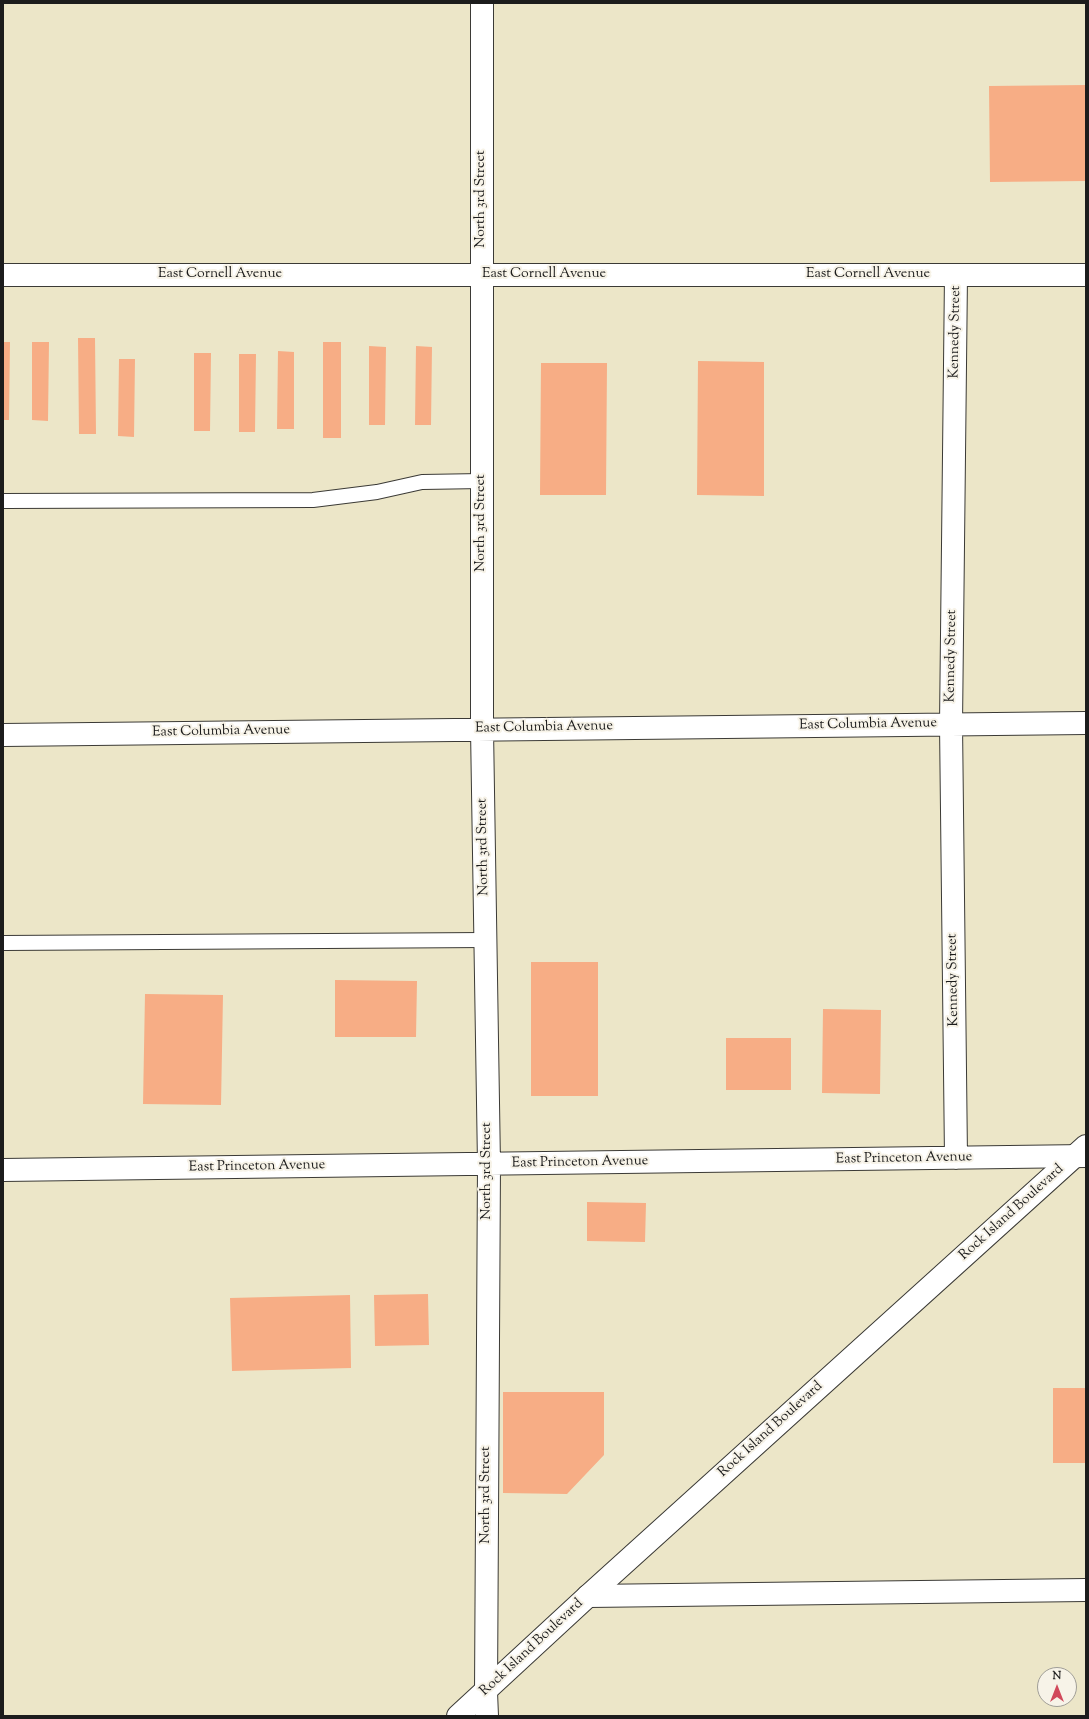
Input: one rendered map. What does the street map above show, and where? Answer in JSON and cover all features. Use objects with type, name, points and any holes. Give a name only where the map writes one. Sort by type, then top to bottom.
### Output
[{"type":"street","name":"North 3rd Street","points":[[482,3],[482,729],[489,1164],[487,1716]]},
{"type":"street","name":"East Cornell Avenue","points":[[3,274],[1086,274]]},
{"type":"street","name":"Kennedy Street","points":[[956,274],[951,724],[956,1158]]},
{"type":"street","name":"East Columbia Avenue","points":[[3,735],[1086,722]]},
{"type":"street","name":"East Princeton Avenue","points":[[3,1170],[956,1158],[1082,1153]]},
{"type":"street","name":"Rock Island Boulevard","points":[[458,1716],[486,1692],[588,1596],[1082,1153]]},
{"type":"street","points":[[588,1596],[1086,1590]]},
{"type":"lane","points":[[3,501],[313,500],[377,492],[422,482],[482,481]]},
{"type":"lane","points":[[3,943],[485,940]]},
{"type":"building","points":[[1086,85],[1086,181],[990,182],[989,86]]},
{"type":"building","points":[[78,338],[95,338],[96,434],[79,434]]},
{"type":"building","points":[[3,342],[10,342],[9,420],[3,420]]},
{"type":"building","points":[[32,342],[49,342],[48,421],[32,420]]},
{"type":"building","points":[[323,342],[341,342],[341,438],[323,438]]},
{"type":"building","points":[[369,346],[386,347],[385,425],[369,425]]},
{"type":"building","points":[[416,346],[432,347],[431,425],[415,425]]},
{"type":"building","points":[[278,351],[294,352],[294,429],[277,429]]},
{"type":"building","points":[[194,353],[211,353],[210,431],[194,431]]},
{"type":"building","points":[[239,354],[256,354],[255,432],[239,432]]},
{"type":"building","points":[[119,359],[135,359],[134,437],[118,436]]},
{"type":"building","points":[[698,361],[764,362],[764,496],[697,495]]},
{"type":"building","points":[[541,363],[607,363],[606,495],[540,495]]},
{"type":"building","points":[[531,962],[598,962],[598,1096],[531,1096]]},
{"type":"building","points":[[335,980],[417,981],[416,1037],[335,1037]]},
{"type":"building","points":[[145,994],[223,995],[221,1105],[143,1104]]},
{"type":"building","points":[[823,1009],[881,1010],[880,1094],[822,1093]]},
{"type":"building","points":[[726,1038],[791,1038],[791,1090],[726,1090]]},
{"type":"building","points":[[587,1202],[646,1203],[645,1242],[587,1241]]},
{"type":"building","points":[[428,1294],[429,1345],[375,1346],[374,1295]]},
{"type":"building","points":[[350,1295],[351,1368],[232,1371],[230,1298]]},
{"type":"building","points":[[1053,1388],[1086,1388],[1086,1463],[1053,1463]]},
{"type":"building","points":[[503,1392],[604,1392],[604,1455],[567,1494],[503,1493]]}]
